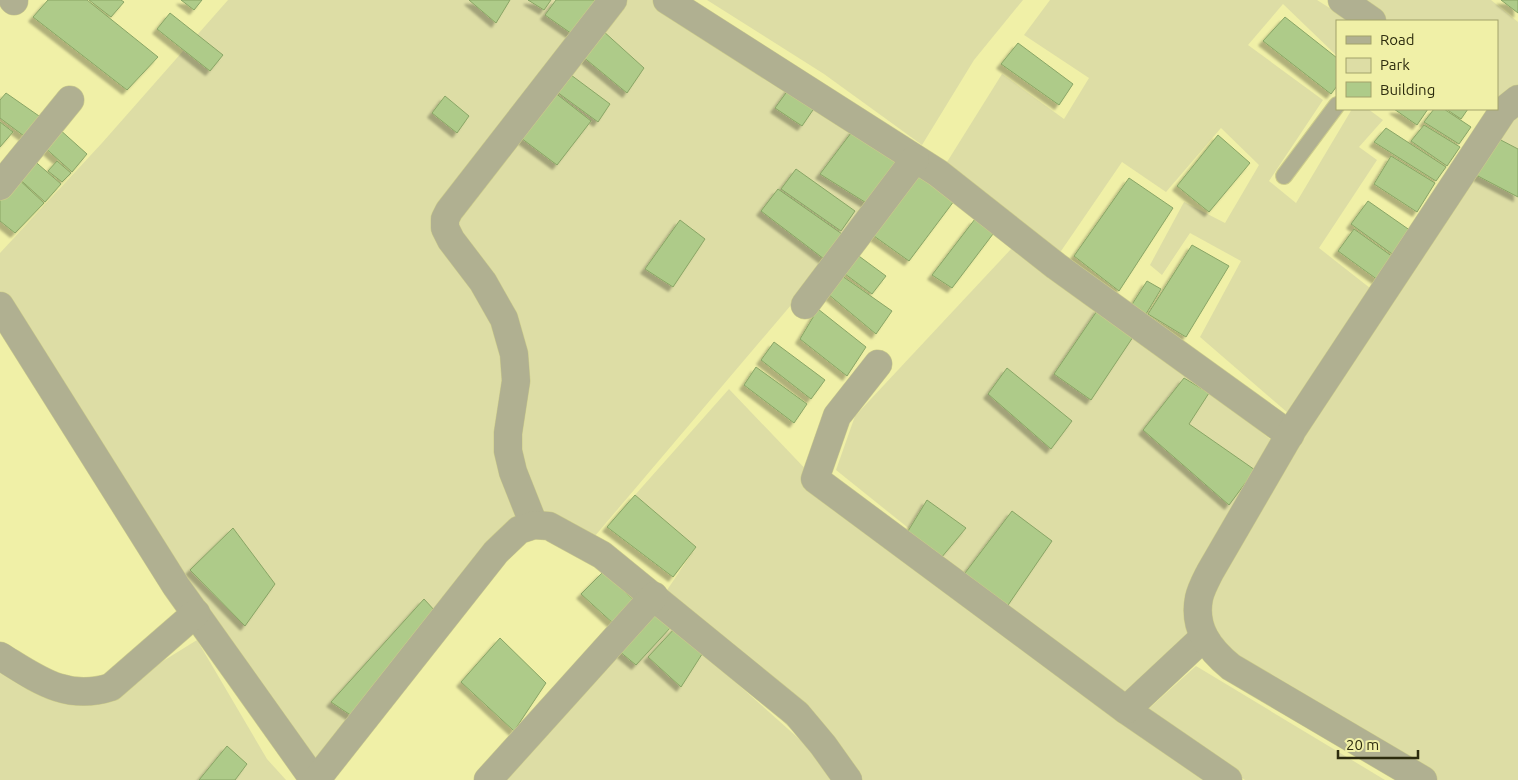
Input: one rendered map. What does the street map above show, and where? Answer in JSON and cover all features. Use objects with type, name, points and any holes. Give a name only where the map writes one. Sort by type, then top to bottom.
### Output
[{"type":"street","points":[[534,525],[513,472],[508,451],[508,433],[516,381],[514,354],[504,320],[483,282],[451,240],[445,228],[445,219],[449,211],[614,0]]},
{"type":"street","points":[[668,0],[938,173],[1056,266],[1290,435]]},
{"type":"street","points":[[1342,0],[1371,20]]},
{"type":"street","points":[[0,186],[70,100]]},
{"type":"street","points":[[1423,780],[1231,667],[1216,655],[1204,637],[1198,616],[1199,597],[1210,572],[1290,435],[1506,106]]},
{"type":"street","points":[[805,304],[915,159]]},
{"type":"street","points":[[0,306],[176,586],[315,780],[496,552],[519,530],[534,525],[549,526],[602,556],[654,596],[797,714],[823,745],[848,780]]},
{"type":"street","points":[[878,364],[837,416],[816,479],[1126,710],[1228,780]]},
{"type":"street","points":[[488,780],[654,596]]},
{"type":"street","points":[[0,656],[34,677],[60,688],[79,693],[97,692],[111,687],[196,613]]},
{"type":"street","points":[[1126,710],[1204,637]]},
{"type":"lane","points":[[1284,176],[1336,106]]},
{"type":"green space","points":[[228,0],[667,0],[915,159],[589,543],[518,519],[316,780],[0,313],[0,253],[102,143]],"holes":[[[591,28],[445,219],[470,266],[431,232]]]},
{"type":"green space","points":[[707,0],[1023,0],[974,60],[922,145],[824,74]]},
{"type":"green space","points":[[1050,0],[1317,0],[1348,20],[1336,20],[1336,55],[1283,4],[1248,45],[1323,100],[1269,181],[1296,203],[1351,110],[1369,110],[1383,120],[1359,147],[1377,160],[1319,248],[1370,288],[1288,413],[1200,337],[1241,261],[1190,233],[1162,275],[1150,265],[1184,202],[1225,223],[1259,165],[1221,128],[1166,192],[1122,162],[1059,254],[947,162],[1002,74],[1064,119],[1089,78],[1024,35]]},
{"type":"green space","points":[[1356,0],[1491,0],[1518,22],[1518,85],[1503,100],[1498,96],[1498,20],[1386,20]]},
{"type":"green space","points":[[1518,98],[1518,780],[1423,780],[1231,667],[1199,597]]},
{"type":"green space","points":[[1012,248],[1146,337],[1271,440],[1195,635],[1125,702],[836,470],[855,416]]},
{"type":"green space","points":[[729,389],[815,479],[1221,780],[491,780],[651,607],[824,761],[659,602],[696,547],[635,495]]},
{"type":"green space","points":[[197,640],[267,759],[286,780],[0,780],[0,648],[97,702]]},
{"type":"green space","points":[[1196,666],[1385,780],[1245,780],[1145,712]]},
{"type":"building","points":[[48,0],[87,0],[158,57],[127,90],[33,17]]},
{"type":"building","points":[[89,0],[121,0],[124,2],[111,17]]},
{"type":"building","points":[[181,0],[202,0],[194,10]]},
{"type":"building","points":[[469,0],[510,0],[496,23]]},
{"type":"building","points":[[528,0],[551,0],[544,10]]},
{"type":"building","points":[[556,0],[597,0],[572,34],[545,15]]},
{"type":"building","points":[[1501,0],[1518,0],[1518,13]]},
{"type":"building","points":[[170,13],[223,55],[210,71],[157,29]]},
{"type":"building","points":[[1285,17],[1336,57],[1336,87],[1331,94],[1263,41]]},
{"type":"building","points":[[602,30],[644,68],[627,93],[582,56]]},
{"type":"building","points":[[1018,43],[1073,84],[1059,105],[1001,64]]},
{"type":"building","points":[[571,75],[610,104],[598,122],[557,92]]},
{"type":"building","points":[[791,86],[817,104],[802,126],[775,108]]},
{"type":"building","points":[[554,92],[591,121],[557,165],[517,135]]},
{"type":"building","points":[[6,93],[39,116],[24,136],[0,118],[0,100]]},
{"type":"building","points":[[445,96],[469,116],[457,133],[432,113]]},
{"type":"building","points":[[1395,110],[1427,110],[1417,125]]},
{"type":"building","points":[[1433,110],[1446,110],[1471,127],[1459,144],[1424,122]]},
{"type":"building","points":[[1448,110],[1467,110],[1461,119]]},
{"type":"building","points":[[0,122],[13,132],[0,147]]},
{"type":"building","points":[[1424,125],[1460,147],[1447,166],[1411,141]]},
{"type":"building","points":[[58,128],[87,154],[72,172],[42,145]]},
{"type":"building","points":[[1386,128],[1446,167],[1436,181],[1374,142]]},
{"type":"building","points":[[854,129],[899,162],[868,204],[820,174]]},
{"type":"building","points":[[1218,135],[1250,163],[1209,212],[1177,186]]},
{"type":"building","points":[[1495,137],[1518,149],[1518,197],[1476,175]]},
{"type":"building","points":[[1391,156],[1435,183],[1417,212],[1374,184]]},
{"type":"building","points":[[31,158],[61,184],[45,202],[15,175]]},
{"type":"building","points":[[57,161],[71,173],[62,182],[48,171]]},
{"type":"building","points":[[796,169],[855,211],[841,231],[781,189]]},
{"type":"building","points":[[913,170],[954,201],[909,261],[867,231]]},
{"type":"building","points":[[15,176],[44,203],[15,233],[0,221],[0,194]]},
{"type":"building","points":[[1129,178],[1173,208],[1119,291],[1074,256]]},
{"type":"building","points":[[778,189],[842,234],[824,259],[761,211]]},
{"type":"building","points":[[1368,201],[1411,231],[1395,256],[1351,224]]},
{"type":"building","points":[[975,219],[993,234],[952,288],[932,275]]},
{"type":"building","points":[[680,220],[705,239],[673,287],[645,269]]},
{"type":"building","points":[[1354,229],[1393,257],[1378,280],[1338,251]]},
{"type":"building","points":[[1192,245],[1229,266],[1186,337],[1148,314]]},
{"type":"building","points":[[852,251],[886,276],[872,294],[837,268]]},
{"type":"building","points":[[835,271],[892,311],[876,334],[822,289]]},
{"type":"building","points":[[1147,281],[1161,289],[1146,314],[1131,306]]},
{"type":"building","points":[[1099,308],[1135,334],[1091,400],[1054,374]]},
{"type":"building","points":[[818,309],[866,347],[847,376],[800,339]]},
{"type":"building","points":[[774,342],[825,380],[811,399],[761,360]]},
{"type":"building","points":[[756,367],[807,404],[794,423],[744,385]]},
{"type":"building","points":[[1007,368],[1072,421],[1051,449],[988,394]]},
{"type":"building","points":[[1184,378],[1209,393],[1189,424],[1255,470],[1229,505],[1143,430]]},
{"type":"building","points":[[635,495],[696,547],[673,577],[607,527]]},
{"type":"building","points":[[927,500],[966,528],[941,558],[905,536]]},
{"type":"building","points":[[1012,511],[1052,541],[1004,611],[962,577]]},
{"type":"building","points":[[233,528],[275,584],[245,626],[190,570]]},
{"type":"building","points":[[603,572],[635,601],[615,625],[581,594]]},
{"type":"building","points":[[424,599],[436,612],[352,716],[331,702]]},
{"type":"building","points":[[651,607],[671,627],[636,665],[613,646]]},
{"type":"building","points":[[677,626],[704,651],[681,687],[648,657]]},
{"type":"building","points":[[500,638],[546,683],[514,731],[461,682]]},
{"type":"building","points":[[227,746],[247,764],[235,780],[199,780]]}]
